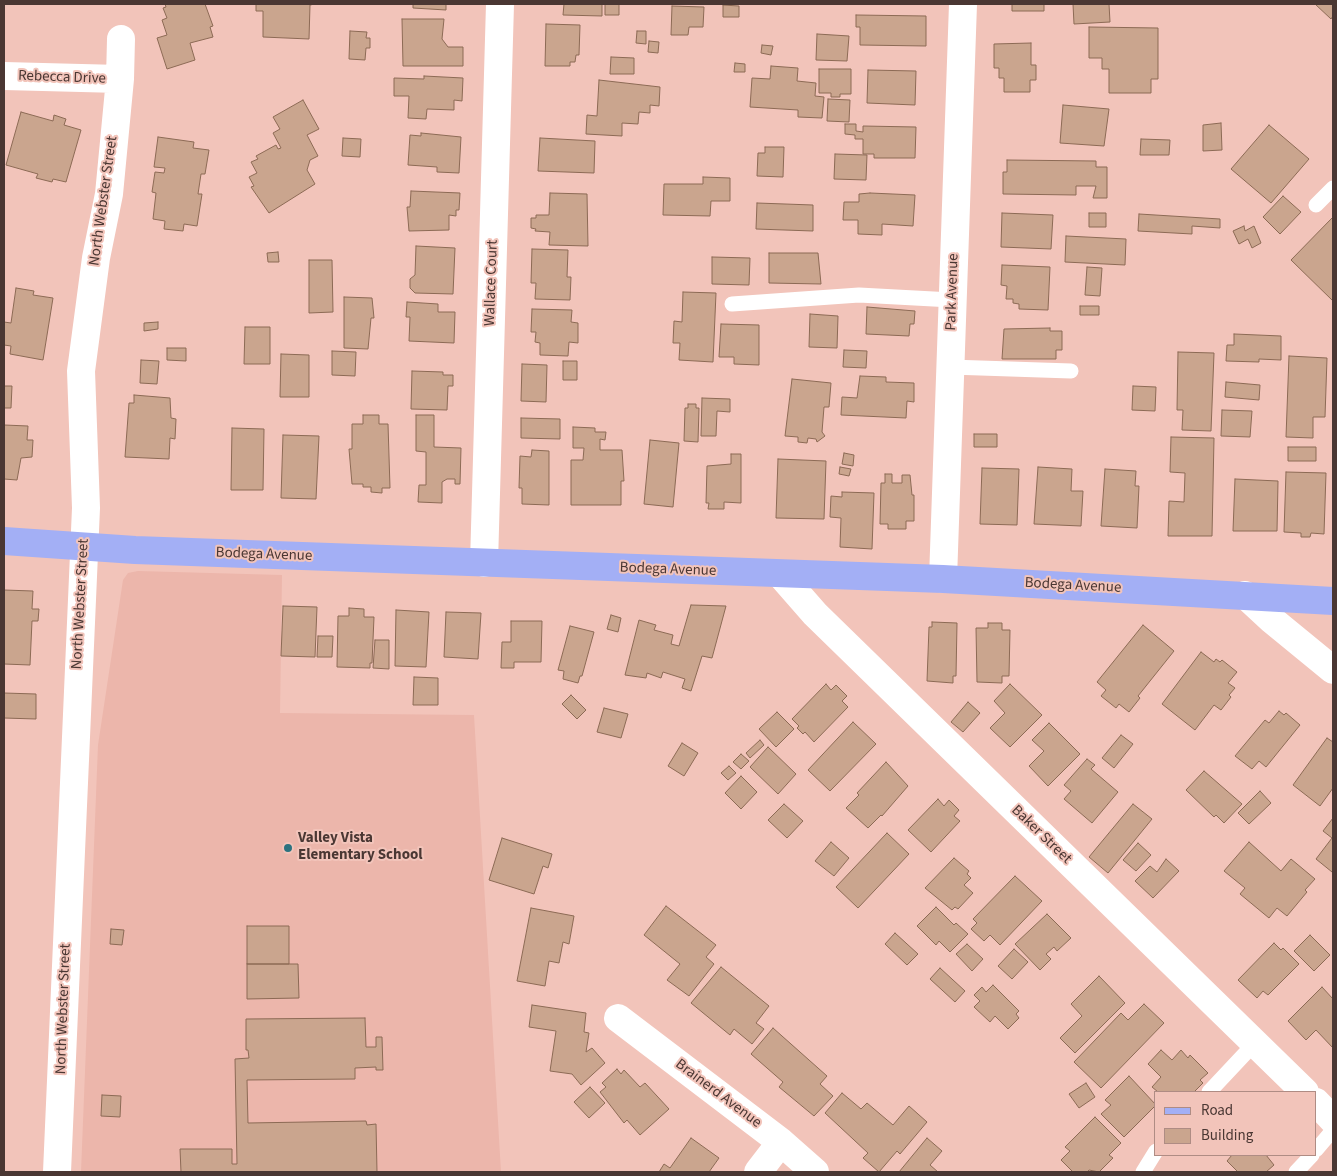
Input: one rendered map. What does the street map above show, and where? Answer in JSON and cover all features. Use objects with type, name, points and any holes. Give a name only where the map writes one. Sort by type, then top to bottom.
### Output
[{"type":"main road","name":"Bodega Avenue","points":[[4,541],[83,547],[943,579],[1333,601]]},
{"type":"street","name":"Wallace Court","points":[[484,563],[500,4]]},
{"type":"street","name":"Park Avenue","points":[[943,579],[963,4]]},
{"type":"street","name":"North Webster Street","points":[[57,1172],[86,508],[81,371],[96,258],[109,194],[120,79],[121,38]]},
{"type":"street","name":"Rebecca Drive","points":[[4,76],[120,79]]},
{"type":"street","name":"Baker Street","points":[[780,574],[815,614],[1304,1091]]},
{"type":"street","points":[[1244,595],[1333,670]]},
{"type":"street","name":"Brainerd Avenue","points":[[618,1018],[781,1142],[815,1172]]},
{"type":"street","points":[[1317,1103],[1333,1120]]},
{"type":"street","points":[[758,1172],[781,1142]]},
{"type":"lane","points":[[1316,205],[1333,188]]},
{"type":"lane","points":[[732,304],[859,295],[952,300]]},
{"type":"lane","points":[[950,367],[1071,371]]},
{"type":"lane","points":[[1210,1091],[1255,1043]]},
{"type":"lane","points":[[1317,1149],[1333,1130]]},
{"type":"lane","points":[[1143,1172],[1154,1154]]},
{"type":"lane","points":[[1296,1172],[1311,1156]]},
{"type":"shaded area","name":"Valley Vista Elementary School","points":[[138,571],[282,575],[280,713],[474,715],[501,1172],[81,1172],[98,745],[123,580],[128,573]]},
{"type":"building","points":[[165,4],[205,4],[213,26],[210,27],[213,37],[190,43],[195,60],[167,69],[157,38],[167,35],[162,20],[167,18],[163,8],[166,7]]},
{"type":"building","points":[[256,4],[315,4],[310,5],[309,39],[263,37],[263,11],[256,11]]},
{"type":"building","points":[[413,4],[446,4],[446,10],[413,8]]},
{"type":"building","points":[[564,4],[602,4],[602,16],[563,15]]},
{"type":"building","points":[[605,4],[619,4],[619,15],[605,15]]},
{"type":"building","points":[[1012,4],[1044,4],[1044,11],[1012,11]]},
{"type":"building","points":[[1073,4],[1109,4],[1110,22],[1074,24]]},
{"type":"building","points":[[1315,4],[1333,4],[1333,16],[1331,19]]},
{"type":"building","points":[[723,5],[739,6],[739,17],[723,17]]},
{"type":"building","points":[[672,6],[704,7],[703,27],[689,27],[688,35],[671,35]]},
{"type":"building","points":[[856,15],[926,16],[926,46],[860,45],[860,27],[856,27]]},
{"type":"building","points":[[402,19],[444,19],[442,39],[448,47],[463,47],[463,66],[403,66]]},
{"type":"building","points":[[546,24],[580,25],[579,55],[576,55],[575,62],[570,62],[570,66],[545,66]]},
{"type":"building","points":[[1089,27],[1158,28],[1158,79],[1151,79],[1151,93],[1109,93],[1109,69],[1102,69],[1102,58],[1089,58]]},
{"type":"building","points":[[350,31],[367,32],[366,38],[370,38],[370,48],[366,48],[365,60],[349,59]]},
{"type":"building","points":[[637,31],[646,31],[646,44],[636,43]]},
{"type":"building","points":[[817,34],[849,36],[847,61],[816,60]]},
{"type":"building","points":[[649,41],[659,42],[658,53],[648,52]]},
{"type":"building","points":[[1031,43],[1031,65],[1036,65],[1036,80],[1030,80],[1030,92],[1004,92],[1004,78],[999,78],[999,68],[994,68],[994,44]]},
{"type":"building","points":[[762,45],[773,46],[771,55],[761,53]]},
{"type":"building","points":[[611,57],[634,58],[634,74],[610,74]]},
{"type":"building","points":[[735,63],[745,64],[745,72],[734,72]]},
{"type":"building","points":[[771,66],[798,68],[797,81],[816,83],[815,96],[824,97],[822,118],[798,117],[798,110],[750,107],[752,78],[770,79]]},
{"type":"building","points":[[819,69],[851,69],[851,94],[840,94],[840,97],[831,97],[831,93],[819,93]]},
{"type":"building","points":[[868,70],[916,71],[915,105],[867,103]]},
{"type":"building","points":[[424,76],[463,78],[462,101],[454,100],[454,110],[427,109],[426,119],[408,118],[409,96],[394,96],[394,78],[424,79]]},
{"type":"building","points":[[599,80],[660,87],[659,106],[650,105],[650,113],[639,112],[638,124],[622,123],[622,136],[586,134],[587,115],[597,116]]},
{"type":"building","points":[[828,99],[850,100],[849,122],[827,121]]},
{"type":"building","points":[[303,100],[319,129],[307,135],[318,156],[310,160],[307,170],[315,184],[269,213],[251,187],[254,186],[249,177],[257,173],[251,162],[258,159],[256,156],[276,145],[278,149],[281,148],[273,133],[280,129],[273,117]]},
{"type":"building","points":[[1063,105],[1109,109],[1104,146],[1060,143]]},
{"type":"building","points":[[21,112],[53,121],[54,115],[66,119],[64,125],[81,130],[66,182],[53,179],[52,182],[36,178],[38,174],[6,165]]},
{"type":"building","points":[[1221,123],[1222,150],[1203,151],[1203,125]]},
{"type":"building","points":[[845,124],[856,124],[856,131],[863,132],[863,126],[916,127],[915,158],[874,158],[874,154],[863,154],[863,139],[855,139],[855,135],[845,134]]},
{"type":"building","points":[[1269,125],[1309,159],[1271,203],[1231,169]]},
{"type":"building","points":[[421,133],[461,137],[459,173],[437,172],[437,167],[408,165],[410,135],[421,136]]},
{"type":"building","points":[[158,137],[194,142],[193,148],[209,150],[205,174],[201,174],[198,194],[202,194],[197,226],[184,224],[183,231],[164,229],[165,221],[153,219],[156,193],[152,192],[155,172],[164,173],[165,168],[154,167]]},
{"type":"building","points":[[343,138],[361,139],[360,157],[342,156]]},
{"type":"building","points":[[540,138],[595,141],[594,173],[538,171]]},
{"type":"building","points":[[1141,139],[1170,140],[1169,155],[1140,155]]},
{"type":"building","points":[[765,147],[784,147],[783,177],[757,176],[758,153],[765,153]]},
{"type":"building","points":[[835,154],[867,155],[866,180],[834,179]]},
{"type":"building","points":[[1007,160],[1096,161],[1096,167],[1107,167],[1107,198],[1093,198],[1096,186],[1076,186],[1076,195],[1003,194],[1003,172],[1007,172]]},
{"type":"building","points":[[703,177],[730,178],[730,201],[711,201],[710,216],[663,215],[664,184],[703,184]]},
{"type":"building","points":[[411,191],[460,193],[459,210],[456,210],[456,216],[449,215],[449,230],[409,231],[407,207],[410,207]]},
{"type":"building","points":[[550,193],[587,194],[588,246],[549,245],[550,232],[535,231],[536,229],[531,228],[531,218],[536,218],[536,215],[549,215]]},
{"type":"building","points":[[859,194],[915,195],[913,226],[882,224],[882,235],[858,234],[858,220],[843,220],[844,202],[859,202]]},
{"type":"building","points":[[1283,196],[1301,212],[1280,234],[1263,217]]},
{"type":"building","points":[[757,203],[813,205],[813,231],[756,229]]},
{"type":"building","points":[[1002,213],[1053,215],[1051,249],[1001,247]]},
{"type":"building","points":[[1089,213],[1106,213],[1106,227],[1089,227]]},
{"type":"building","points":[[1139,214],[1220,219],[1220,228],[1192,226],[1192,234],[1138,231]]},
{"type":"building","points":[[1333,217],[1333,301],[1291,260]]},
{"type":"building","points":[[1244,226],[1245,231],[1254,226],[1261,243],[1252,248],[1248,239],[1239,244],[1233,231]]},
{"type":"building","points":[[1066,236],[1126,239],[1125,265],[1065,262]]},
{"type":"building","points":[[416,246],[455,248],[453,294],[415,293],[410,288],[410,279],[415,275]]},
{"type":"building","points":[[532,249],[568,250],[567,277],[571,277],[570,300],[535,299],[536,283],[531,283]]},
{"type":"building","points":[[278,252],[279,262],[268,262],[267,253]]},
{"type":"building","points":[[769,253],[818,253],[821,284],[769,283]]},
{"type":"building","points":[[712,257],[750,258],[749,285],[712,284]]},
{"type":"building","points":[[309,260],[332,260],[333,312],[309,313]]},
{"type":"building","points":[[1002,265],[1050,267],[1048,310],[1019,309],[1019,304],[1013,303],[1013,299],[1006,299],[1007,286],[1001,285]]},
{"type":"building","points":[[1087,267],[1102,268],[1100,296],[1085,295]]},
{"type":"building","points":[[16,288],[34,291],[33,295],[53,298],[43,360],[10,354],[11,346],[4,345],[4,322],[11,323]]},
{"type":"building","points":[[683,292],[716,293],[713,362],[679,360],[680,343],[673,343],[674,321],[682,322]]},
{"type":"building","points":[[344,297],[372,298],[374,318],[371,318],[368,349],[344,348]]},
{"type":"building","points":[[407,302],[438,304],[438,312],[455,312],[454,343],[409,341],[410,317],[406,317]]},
{"type":"building","points":[[1080,306],[1099,306],[1099,315],[1080,315]]},
{"type":"building","points":[[867,307],[915,311],[914,324],[910,324],[909,336],[866,334]]},
{"type":"building","points":[[532,309],[572,310],[571,322],[578,323],[578,343],[569,342],[568,356],[540,355],[540,343],[535,342],[536,332],[531,332]]},
{"type":"building","points":[[810,314],[838,316],[837,348],[809,347]]},
{"type":"building","points":[[158,322],[158,329],[144,331],[144,323]]},
{"type":"building","points":[[721,324],[759,325],[759,365],[734,364],[734,357],[719,357]]},
{"type":"building","points":[[245,327],[270,327],[270,364],[244,364]]},
{"type":"building","points":[[1050,328],[1050,331],[1062,331],[1062,350],[1056,350],[1056,359],[1002,359],[1004,329]]},
{"type":"building","points":[[1234,334],[1281,336],[1281,360],[1259,359],[1259,362],[1226,361],[1227,345],[1234,345]]},
{"type":"building","points":[[167,348],[186,348],[186,361],[167,360]]},
{"type":"building","points":[[844,350],[867,351],[866,368],[843,367]]},
{"type":"building","points":[[332,351],[356,352],[355,376],[332,375]]},
{"type":"building","points":[[1178,352],[1214,353],[1211,431],[1182,430],[1183,410],[1177,410]]},
{"type":"building","points":[[281,354],[309,355],[309,397],[280,397]]},
{"type":"building","points":[[1289,356],[1327,358],[1325,417],[1313,417],[1313,438],[1286,437]]},
{"type":"building","points":[[141,360],[159,361],[157,384],[140,383]]},
{"type":"building","points":[[563,361],[577,361],[577,380],[563,380]]},
{"type":"building","points":[[522,364],[547,365],[546,402],[521,401]]},
{"type":"building","points":[[412,371],[443,372],[443,375],[453,375],[453,386],[448,386],[447,410],[411,409]]},
{"type":"building","points":[[860,376],[886,377],[886,382],[914,383],[914,402],[907,401],[906,418],[841,415],[842,397],[857,398]]},
{"type":"building","points":[[792,379],[831,383],[829,407],[824,407],[822,432],[825,436],[817,442],[816,439],[808,438],[807,443],[798,442],[798,437],[785,436]]},
{"type":"building","points":[[1226,382],[1260,385],[1259,400],[1225,397]]},
{"type":"building","points":[[4,386],[12,386],[11,408],[4,408]]},
{"type":"building","points":[[1133,386],[1156,387],[1155,411],[1132,410]]},
{"type":"building","points":[[134,395],[170,398],[171,418],[176,419],[175,439],[170,438],[169,459],[125,457],[129,403],[134,403]]},
{"type":"building","points":[[702,398],[730,399],[730,412],[717,411],[716,436],[701,436]]},
{"type":"building","points":[[688,404],[696,404],[696,408],[699,408],[698,442],[684,441],[685,408],[688,408]]},
{"type":"building","points":[[1222,410],[1252,411],[1250,437],[1221,436]]},
{"type":"building","points":[[363,415],[379,415],[379,424],[388,424],[390,488],[382,488],[382,493],[371,492],[371,487],[363,487],[363,484],[352,484],[349,449],[352,449],[352,424],[363,424]]},
{"type":"building","points":[[416,415],[434,415],[434,447],[461,448],[460,484],[455,484],[455,479],[447,479],[442,482],[442,503],[418,502],[419,485],[426,485],[426,452],[416,451]]},
{"type":"building","points":[[521,418],[560,419],[560,439],[521,438]]},
{"type":"building","points":[[4,425],[28,426],[27,440],[33,440],[32,457],[21,458],[17,480],[4,479]]},
{"type":"building","points":[[573,427],[595,428],[595,432],[606,432],[605,440],[600,439],[600,450],[622,450],[624,481],[621,481],[621,505],[571,505],[571,460],[583,460],[584,448],[573,448]]},
{"type":"building","points":[[232,428],[264,429],[263,490],[231,490]]},
{"type":"building","points":[[974,434],[997,434],[997,447],[974,447]]},
{"type":"building","points":[[283,435],[319,436],[316,499],[281,498]]},
{"type":"building","points":[[1171,437],[1214,438],[1212,536],[1168,536],[1169,501],[1184,502],[1185,473],[1170,472]]},
{"type":"building","points":[[650,440],[679,443],[673,507],[644,504]]},
{"type":"building","points":[[1288,447],[1316,447],[1316,461],[1288,461]]},
{"type":"building","points":[[532,450],[549,451],[549,505],[522,504],[522,488],[519,488],[520,456],[531,457]]},
{"type":"building","points":[[844,453],[854,455],[853,466],[842,464]]},
{"type":"building","points":[[731,454],[741,454],[741,503],[724,502],[724,509],[708,509],[709,503],[706,503],[707,466],[731,464]]},
{"type":"building","points":[[778,459],[826,461],[824,519],[776,518]]},
{"type":"building","points":[[840,467],[851,469],[849,476],[839,474]]},
{"type":"building","points":[[1038,467],[1072,469],[1071,491],[1083,491],[1081,526],[1034,524]]},
{"type":"building","points":[[982,468],[1019,469],[1017,525],[980,524]]},
{"type":"building","points":[[1105,469],[1136,471],[1135,486],[1139,486],[1137,528],[1101,526]]},
{"type":"building","points":[[1286,472],[1326,473],[1324,534],[1311,533],[1310,537],[1301,537],[1301,533],[1284,532]]},
{"type":"building","points":[[885,474],[892,474],[892,483],[902,483],[902,475],[910,475],[912,495],[914,495],[914,521],[906,521],[906,529],[888,529],[888,524],[880,524],[881,483],[885,483]]},
{"type":"building","points":[[1235,479],[1278,481],[1277,531],[1233,531]]},
{"type":"building","points":[[842,492],[874,493],[872,549],[840,547],[841,518],[830,517],[831,496],[842,497]]},
{"type":"building","points":[[4,590],[33,591],[32,609],[39,609],[38,621],[32,621],[30,665],[4,664]]},
{"type":"building","points":[[691,605],[726,606],[712,658],[702,656],[691,691],[682,688],[685,679],[663,672],[661,678],[647,673],[646,678],[625,675],[639,620],[656,625],[654,630],[673,635],[671,644],[679,646]]},
{"type":"building","points":[[283,606],[317,607],[315,657],[281,656]]},
{"type":"building","points":[[349,608],[364,609],[364,617],[374,617],[372,663],[370,663],[370,668],[337,667],[338,616],[349,616]]},
{"type":"building","points":[[396,610],[429,612],[426,667],[395,666]]},
{"type":"building","points":[[446,612],[481,613],[478,659],[444,657]]},
{"type":"building","points":[[611,615],[621,618],[618,632],[607,629]]},
{"type":"building","points":[[511,621],[542,621],[541,662],[514,662],[514,668],[501,668],[502,642],[511,642]]},
{"type":"building","points":[[932,622],[957,623],[956,676],[953,676],[953,683],[927,681],[929,627],[932,627]]},
{"type":"building","points":[[988,623],[1002,623],[1002,630],[1010,630],[1009,676],[1002,676],[1002,683],[977,682],[976,628],[988,628]]},
{"type":"building","points":[[1143,625],[1174,651],[1138,696],[1140,698],[1129,712],[1119,704],[1116,708],[1101,696],[1106,690],[1097,682]]},
{"type":"building","points":[[570,626],[594,632],[582,676],[580,676],[578,683],[563,679],[564,671],[558,670]]},
{"type":"building","points":[[318,636],[333,636],[332,657],[317,657]]},
{"type":"building","points":[[375,640],[389,640],[389,669],[373,668]]},
{"type":"building","points":[[1201,652],[1214,662],[1216,659],[1220,662],[1222,660],[1237,672],[1228,683],[1235,688],[1229,695],[1231,697],[1221,710],[1214,705],[1195,730],[1162,704]]},
{"type":"building","points":[[414,677],[438,678],[438,705],[413,705]]},
{"type":"building","points":[[826,684],[831,690],[836,685],[847,696],[842,701],[848,707],[814,742],[805,732],[803,734],[797,728],[799,726],[792,719]]},
{"type":"building","points":[[1010,684],[1042,715],[1010,747],[990,728],[1005,713],[994,701]]},
{"type":"building","points":[[4,693],[36,694],[36,719],[4,718]]},
{"type":"building","points":[[571,695],[586,710],[577,719],[562,704]]},
{"type":"building","points":[[968,702],[980,713],[963,732],[951,722]]},
{"type":"building","points":[[604,708],[628,714],[621,738],[597,732]]},
{"type":"building","points":[[1279,711],[1284,715],[1286,713],[1300,725],[1266,767],[1259,761],[1252,769],[1235,756],[1265,720],[1269,723]]},
{"type":"building","points":[[777,712],[794,729],[776,747],[759,729]]},
{"type":"building","points":[[853,722],[876,744],[830,791],[808,770]]},
{"type":"building","points":[[1049,723],[1080,754],[1048,786],[1029,766],[1044,751],[1032,740]]},
{"type":"building","points":[[1121,735],[1133,744],[1114,768],[1102,758]]},
{"type":"building","points":[[1327,738],[1333,742],[1333,788],[1320,806],[1293,785]]},
{"type":"building","points":[[760,740],[764,745],[750,758],[746,753]]},
{"type":"building","points":[[682,743],[698,753],[684,776],[668,766]]},
{"type":"building","points":[[768,747],[796,774],[778,794],[750,767]]},
{"type":"building","points":[[741,754],[749,761],[741,769],[733,762]]},
{"type":"building","points":[[1087,759],[1095,765],[1091,769],[1118,792],[1092,823],[1064,799],[1071,791],[1064,785]]},
{"type":"building","points":[[886,762],[908,786],[882,816],[868,828],[846,808],[859,795],[857,793]]},
{"type":"building","points":[[729,766],[736,773],[728,780],[721,773]]},
{"type":"building","points":[[1204,771],[1242,804],[1224,823],[1216,815],[1214,817],[1186,790]]},
{"type":"building","points":[[741,776],[757,792],[741,809],[725,793]]},
{"type":"building","points":[[1260,791],[1271,803],[1249,824],[1238,813]]},
{"type":"building","points":[[938,799],[944,806],[949,800],[959,810],[954,816],[960,821],[931,852],[908,830]]},
{"type":"building","points":[[784,804],[803,821],[787,838],[768,820]]},
{"type":"building","points":[[1133,804],[1152,819],[1108,873],[1089,857]]},
{"type":"building","points":[[1333,818],[1332,872],[1316,859],[1332,838],[1323,831]]},
{"type":"building","points":[[887,833],[909,854],[858,908],[836,887]]},
{"type":"building","points":[[502,838],[552,854],[548,868],[543,866],[534,894],[489,880]]},
{"type":"building","points":[[831,842],[849,858],[834,876],[815,861]]},
{"type":"building","points":[[1249,842],[1281,871],[1291,859],[1315,879],[1287,916],[1277,908],[1269,918],[1240,894],[1245,888],[1224,871]]},
{"type":"building","points":[[1138,843],[1151,855],[1136,871],[1123,860]]},
{"type":"building","points":[[954,858],[969,871],[967,874],[971,878],[964,885],[973,893],[958,909],[955,907],[952,910],[925,888]]},
{"type":"building","points":[[1166,859],[1179,871],[1153,898],[1135,881],[1150,866],[1157,872]]},
{"type":"building","points":[[1015,876],[1042,901],[1000,945],[990,935],[984,941],[971,929],[977,923],[973,919]]},
{"type":"building","points":[[666,906],[716,945],[706,957],[714,964],[689,996],[667,980],[680,964],[644,935]]},
{"type":"building","points":[[936,907],[954,925],[956,923],[968,934],[950,952],[939,941],[936,945],[917,926]]},
{"type":"building","points":[[531,908],[574,916],[569,944],[563,942],[559,963],[549,961],[545,986],[517,981]]},
{"type":"building","points":[[1047,914],[1071,938],[1057,951],[1054,947],[1046,954],[1051,959],[1040,970],[1015,944]]},
{"type":"building","points":[[247,926],[289,926],[289,964],[247,964]]},
{"type":"building","points":[[111,929],[124,930],[122,945],[110,944]]},
{"type":"building","points":[[895,933],[918,954],[907,965],[885,944]]},
{"type":"building","points":[[1310,935],[1330,955],[1314,971],[1294,951]]},
{"type":"building","points":[[1274,943],[1281,950],[1283,948],[1299,964],[1268,995],[1263,991],[1257,998],[1238,980]]},
{"type":"building","points":[[967,944],[983,959],[972,971],[956,954]]},
{"type":"building","points":[[1014,949],[1028,962],[1012,979],[998,966]]},
{"type":"building","points":[[247,964],[298,964],[299,998],[247,999]]},
{"type":"building","points":[[721,967],[769,1006],[756,1023],[764,1029],[752,1044],[734,1029],[730,1035],[691,1003]]},
{"type":"building","points":[[940,968],[965,991],[955,1002],[930,979]]},
{"type":"building","points":[[1099,976],[1125,1003],[1075,1053],[1060,1038],[1082,1016],[1071,1004]]},
{"type":"building","points":[[993,985],[1019,1011],[1016,1014],[1019,1018],[1008,1029],[995,1016],[990,1022],[974,1007],[980,1001],[974,995],[982,987],[986,992]]},
{"type":"building","points":[[1322,987],[1333,999],[1333,1048],[1316,1030],[1306,1040],[1288,1021]]},
{"type":"building","points":[[1144,1004],[1164,1023],[1101,1088],[1074,1062],[1121,1013],[1128,1020]]},
{"type":"building","points":[[532,1005],[586,1013],[584,1032],[589,1033],[586,1052],[592,1048],[605,1063],[581,1085],[572,1074],[550,1071],[556,1031],[529,1027]]},
{"type":"building","points":[[365,1018],[366,1047],[376,1047],[376,1037],[382,1037],[383,1070],[376,1070],[376,1067],[355,1068],[355,1079],[247,1080],[248,1123],[366,1121],[367,1125],[376,1124],[377,1172],[181,1172],[180,1149],[232,1149],[232,1164],[237,1164],[235,1059],[249,1058],[248,1050],[246,1050],[246,1019]]},
{"type":"building","points":[[773,1028],[827,1076],[820,1084],[833,1096],[814,1116],[779,1087],[783,1082],[751,1054]]},
{"type":"building","points":[[1161,1050],[1172,1060],[1181,1050],[1188,1058],[1190,1055],[1208,1073],[1200,1080],[1203,1083],[1195,1091],[1157,1091],[1152,1087],[1161,1077],[1148,1064]]},
{"type":"building","points":[[617,1069],[621,1074],[624,1070],[640,1087],[645,1083],[669,1109],[640,1135],[627,1120],[624,1123],[600,1092],[606,1087],[602,1083]]},
{"type":"building","points":[[1129,1076],[1154,1103],[1154,1107],[1124,1137],[1101,1114],[1111,1105],[1105,1100]]},
{"type":"building","points":[[1086,1083],[1095,1097],[1079,1108],[1069,1094]]},
{"type":"building","points":[[590,1087],[605,1103],[589,1118],[574,1102]]},
{"type":"building","points":[[842,1093],[861,1109],[867,1103],[893,1125],[909,1106],[927,1122],[900,1154],[897,1151],[879,1172],[863,1158],[868,1153],[825,1113]]},
{"type":"building","points":[[102,1095],[121,1096],[120,1117],[101,1116]]},
{"type":"building","points":[[1095,1117],[1121,1143],[1109,1155],[1113,1158],[1099,1172],[1089,1170],[1087,1172],[1073,1172],[1061,1160],[1070,1151],[1065,1147]]},
{"type":"building","points":[[691,1138],[719,1158],[709,1172],[659,1172],[664,1164],[670,1168]]},
{"type":"building","points":[[927,1138],[942,1151],[930,1165],[938,1172],[899,1172]]},
{"type":"building","points":[[1231,1156],[1267,1156],[1274,1165],[1266,1172],[1238,1172],[1227,1161]]},
{"type":"place","name":"Valley Vista Elementary School","points":[[288,848]]}]
